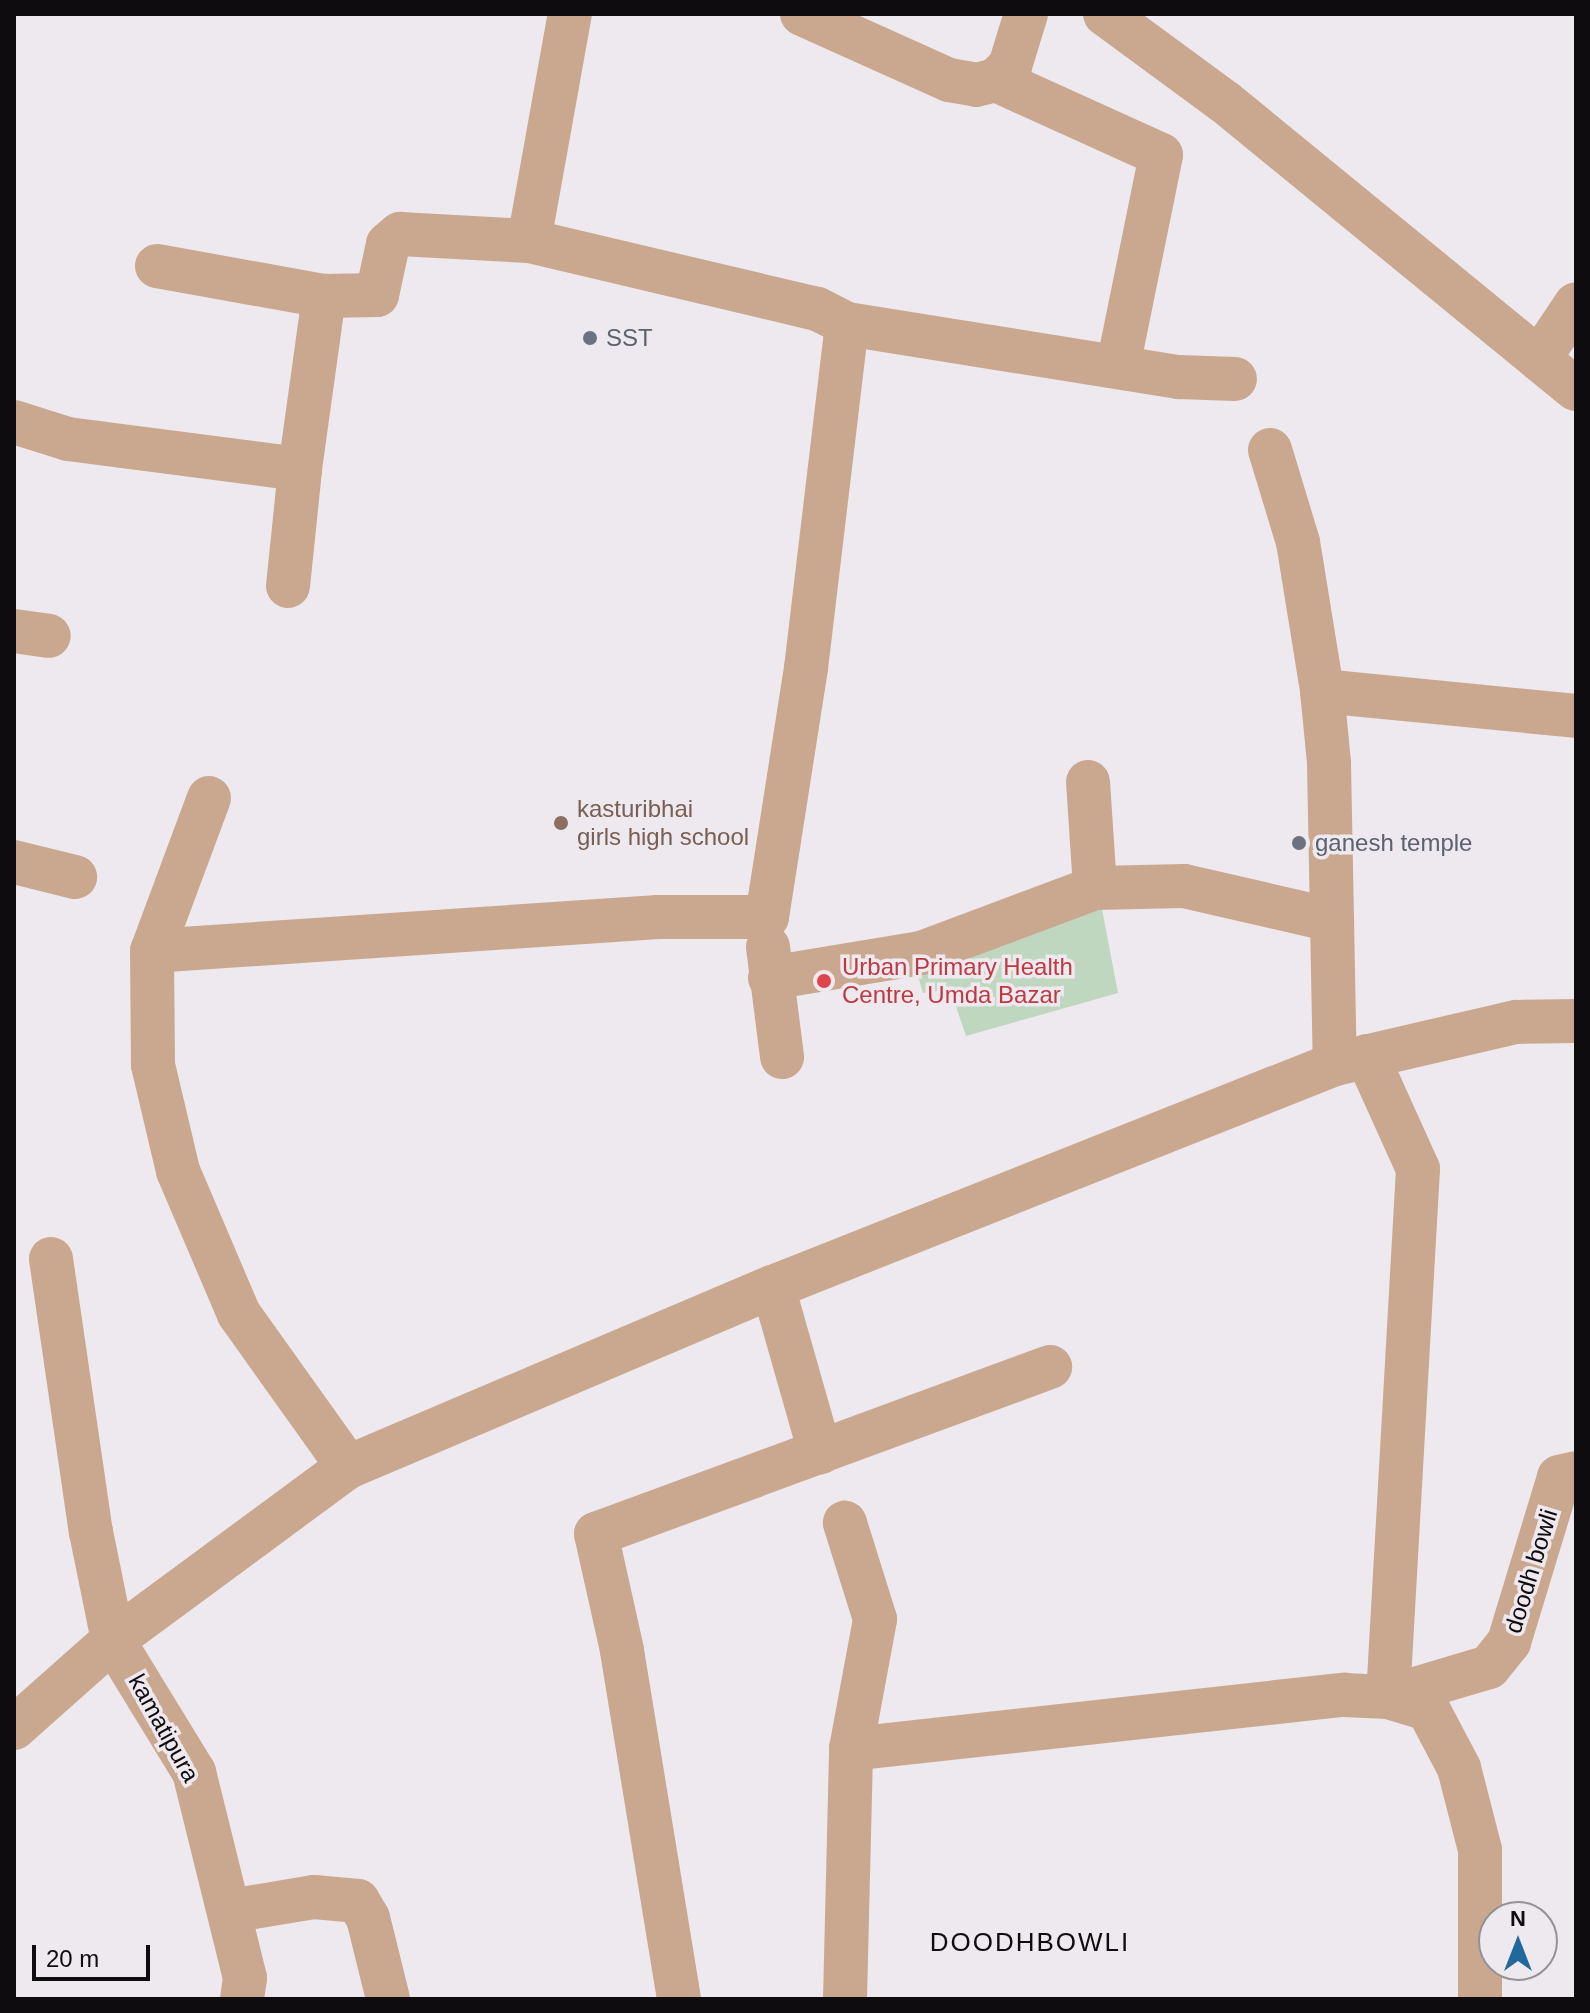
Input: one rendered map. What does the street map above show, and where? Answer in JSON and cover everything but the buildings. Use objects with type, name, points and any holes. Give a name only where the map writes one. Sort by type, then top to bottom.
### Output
[{"type":"street","points":[[529,241],[570,14]]},
{"type":"street","points":[[802,14],[949,80],[976,85],[996,80],[1010,66],[1026,14]]},
{"type":"street","points":[[1105,14],[1225,102],[1576,389]]},
{"type":"street","points":[[996,80],[1161,155],[1118,367]]},
{"type":"street","points":[[157,266],[324,296],[377,295],[388,244],[400,234],[529,241],[817,309],[847,324],[1118,367],[1235,379]]},
{"type":"street","points":[[288,586],[300,469],[324,296]]},
{"type":"street","points":[[1539,359],[1576,304]]},
{"type":"street","points":[[782,1057],[770,978],[767,917],[806,668],[847,324]]},
{"type":"street","points":[[14,422],[68,439],[300,469]]},
{"type":"street","points":[[1270,450],[1298,542],[1322,691],[1329,763],[1332,920],[1351,1060],[1418,1169],[1388,1697]]},
{"type":"street","points":[[1322,691],[1576,716]]},
{"type":"street","points":[[1088,782],[1095,888]]},
{"type":"street","points":[[209,798],[152,951],[153,1065],[178,1171],[239,1314],[348,1467]]},
{"type":"street","points":[[14,862],[75,877]]},
{"type":"street","points":[[770,978],[921,953],[1095,888],[1184,886],[1332,920]]},
{"type":"street","points":[[152,951],[642,918],[767,917]]},
{"type":"street","points":[[14,1728],[113,1640],[348,1467],[773,1287],[1351,1060],[1516,1022],[1576,1021]]},
{"type":"street","points":[[51,1259],[91,1532],[113,1640]]},
{"type":"street","points":[[773,1287],[820,1452]]},
{"type":"street","points":[[679,1999],[622,1650],[596,1534],[1050,1367]]},
{"type":"street","name":"doodh bowli","points":[[1388,1697],[1489,1667],[1509,1642],[1559,1477],[1576,1473]]},
{"type":"street","points":[[845,1523],[875,1619],[851,1749],[845,1999]]},
{"type":"street","name":"kamatipura","points":[[113,1640],[194,1772],[245,1978],[242,1999]]},
{"type":"street","points":[[851,1749],[1344,1695],[1388,1697],[1428,1709],[1459,1768],[1480,1850],[1480,1998]]},
{"type":"street","points":[[230,1911],[338,1896],[358,1901],[368,1918],[388,1999]]},
{"type":"green space","points":[[1102,909],[1118,993],[966,1036],[950,989],[923,993],[914,963]]},
{"type":"place","name":"SST","points":[[590,338]]},
{"type":"place","name":"kasturibhai girls high school","points":[[561,823]]},
{"type":"place","name":"ganesh temple","points":[[1299,843]]},
{"type":"place","name":"Urban Primary Health Centre, Umda Bazar","points":[[824,981]]},
{"type":"district","name":"DOODHBOWLI","points":[[1030,1943]]}]
